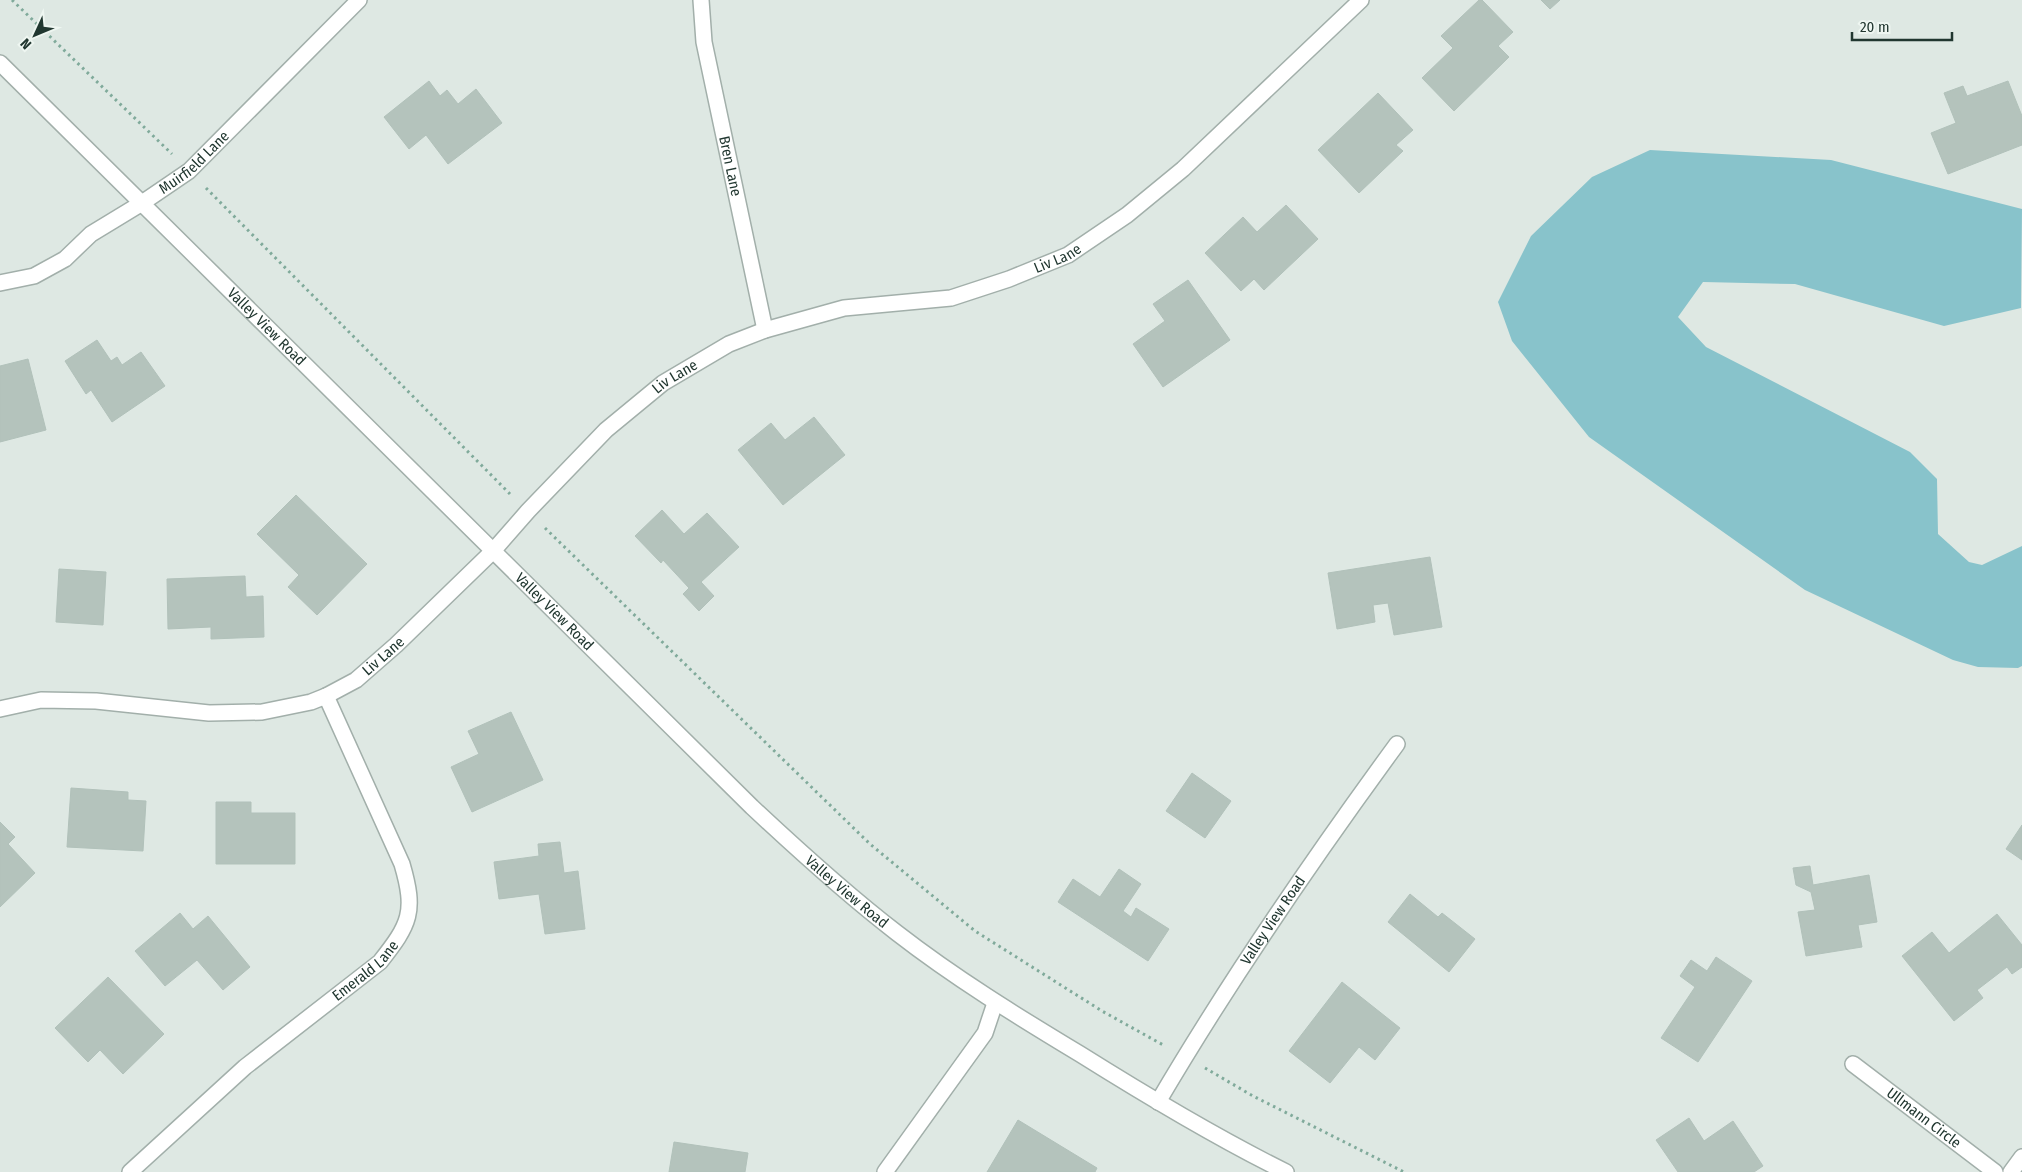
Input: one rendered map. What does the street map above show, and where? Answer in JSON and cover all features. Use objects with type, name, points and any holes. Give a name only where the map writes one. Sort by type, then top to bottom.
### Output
[{"type":"street","name":"Muirfield Lane","points":[[0,282],[34,276],[65,259],[91,234],[142,203],[189,171],[359,0]]},
{"type":"street","name":"Bren Lane","points":[[701,0],[704,42],[765,330]]},
{"type":"street","name":"Liv Lane","points":[[0,709],[41,700],[96,701],[209,713],[262,712],[311,702],[326,696],[356,680],[390,651],[493,551],[606,430],[663,383],[729,344],[765,330],[844,308],[951,298],[1009,279],[1068,255],[1127,215],[1183,169],[1361,0]]},
{"type":"street","name":"Valley View Road","points":[[0,63],[752,807],[833,882],[898,934],[995,1002],[1158,1102],[1246,1152],[1286,1172]]},
{"type":"street","name":"Emerald Lane","points":[[130,1172],[245,1067],[380,962],[397,941],[409,917],[410,890],[402,864],[326,696]]},
{"type":"street","name":"Valley View Road","points":[[1158,1102],[1280,906],[1397,744]]},
{"type":"street","points":[[884,1172],[985,1033],[995,1002]]},
{"type":"street","name":"Ullmann Circle","points":[[1853,1064],[1994,1172]]},
{"type":"street","points":[[2011,1172],[2022,1157]]},
{"type":"path","points":[[12,0],[189,171],[528,512],[870,844],[975,930],[1102,1011],[1185,1056],[1253,1096],[1404,1172]]},
{"type":"water","points":[[1650,150],[1831,160],[2022,209],[2021,308],[1944,326],[1795,284],[1703,282],[1678,317],[1706,347],[1910,452],[1937,479],[1938,534],[1969,562],[1982,565],[2022,546],[2022,666],[2018,668],[1978,667],[1953,660],[1805,590],[1589,437],[1512,341],[1498,302],[1531,236],[1592,177]]},
{"type":"building","points":[[1479,0],[1482,0],[1513,32],[1498,46],[1509,57],[1454,111],[1422,78],[1453,48],[1441,36]]},
{"type":"building","points":[[1541,0],[1560,0],[1550,9]]},
{"type":"building","points":[[429,81],[440,96],[447,90],[458,104],[476,89],[502,123],[448,164],[426,135],[409,149],[384,117]]},
{"type":"building","points":[[2008,81],[2022,116],[2022,145],[1948,174],[1931,133],[1956,123],[1944,93],[1963,86],[1967,96]]},
{"type":"building","points":[[1378,93],[1413,130],[1396,145],[1403,151],[1359,193],[1318,150]]},
{"type":"building","points":[[1286,205],[1318,239],[1264,290],[1254,279],[1241,291],[1205,253],[1243,217],[1257,232]]},
{"type":"building","points":[[1188,280],[1230,340],[1163,387],[1133,344],[1165,321],[1153,304]]},
{"type":"building","points":[[97,340],[111,361],[117,357],[122,365],[141,352],[165,386],[112,422],[91,390],[86,394],[65,361]]},
{"type":"building","points":[[28,359],[46,430],[0,442],[0,366]]},
{"type":"building","points":[[814,417],[845,455],[783,505],[738,450],[771,423],[785,440]]},
{"type":"building","points":[[296,495],[367,564],[317,615],[288,587],[299,575],[257,534]]},
{"type":"building","points":[[662,510],[684,534],[707,513],[739,547],[701,582],[714,596],[699,611],[683,594],[689,588],[663,560],[661,563],[635,536]]},
{"type":"building","points":[[1430,557],[1442,627],[1394,635],[1388,603],[1373,605],[1375,622],[1337,629],[1328,573]]},
{"type":"building","points":[[59,569],[106,572],[103,625],[56,622]]},
{"type":"building","points":[[245,576],[246,597],[263,596],[264,637],[211,639],[211,627],[168,629],[167,579]]},
{"type":"building","points":[[511,712],[543,780],[472,812],[451,767],[479,754],[468,731]]},
{"type":"building","points":[[1192,773],[1231,801],[1205,838],[1166,811]]},
{"type":"building","points":[[71,788],[128,792],[128,800],[146,801],[143,851],[67,847]]},
{"type":"building","points":[[216,802],[251,802],[251,813],[295,813],[295,864],[216,864]]},
{"type":"building","points":[[0,822],[15,837],[8,844],[35,873],[0,907]]},
{"type":"building","points":[[2022,825],[2022,860],[2006,849]]},
{"type":"building","points":[[560,842],[564,873],[578,871],[585,929],[545,934],[539,894],[499,899],[494,862],[539,856],[538,844]]},
{"type":"building","points":[[1810,866],[1813,885],[1869,875],[1877,922],[1858,925],[1862,947],[1806,956],[1798,912],[1815,910],[1811,892],[1796,885],[1793,868]]},
{"type":"building","points":[[1119,869],[1141,884],[1123,911],[1131,917],[1136,908],[1169,929],[1148,961],[1058,902],[1073,879],[1100,897]]},
{"type":"building","points":[[1410,894],[1438,917],[1442,913],[1475,939],[1449,972],[1388,922]]},
{"type":"building","points":[[180,913],[193,929],[208,916],[250,967],[223,990],[197,960],[165,986],[135,951]]},
{"type":"building","points":[[1997,914],[2022,945],[2022,967],[2012,974],[2007,967],[1977,990],[1983,998],[1954,1021],[1902,956],[1932,932],[1949,953]]},
{"type":"building","points":[[1716,957],[1752,981],[1698,1062],[1661,1038],[1695,987],[1680,976],[1691,960],[1707,971]]},
{"type":"building","points":[[108,977],[164,1034],[123,1074],[100,1050],[88,1062],[55,1028]]},
{"type":"building","points":[[1342,982],[1400,1028],[1375,1060],[1359,1047],[1330,1083],[1289,1051]]},
{"type":"building","points":[[1689,1118],[1704,1141],[1733,1121],[1763,1166],[1754,1172],[1678,1172],[1656,1140]]},
{"type":"building","points":[[1018,1120],[1097,1168],[1095,1172],[987,1172]]},
{"type":"building","points":[[674,1142],[748,1153],[745,1172],[669,1172]]}]
